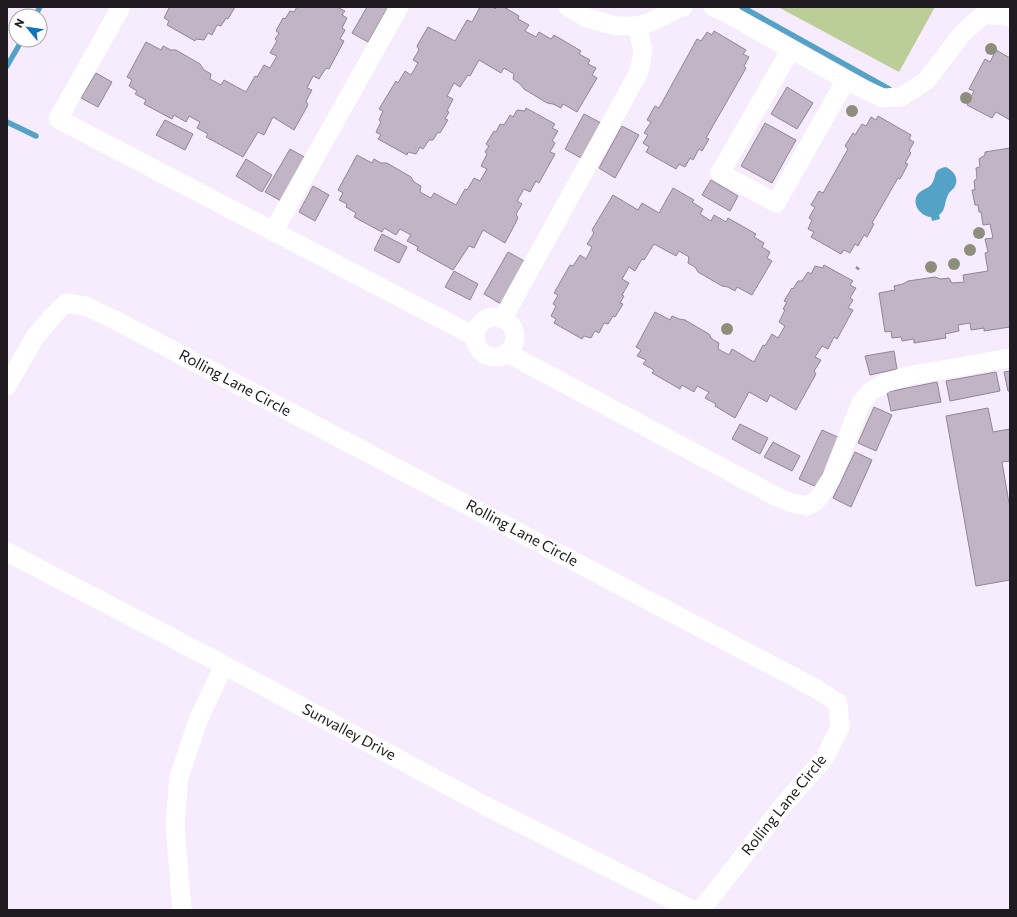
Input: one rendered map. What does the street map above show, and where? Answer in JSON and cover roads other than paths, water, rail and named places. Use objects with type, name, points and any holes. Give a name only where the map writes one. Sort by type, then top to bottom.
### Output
[{"type":"street","points":[[121,7],[58,119],[474,336]]},
{"type":"street","points":[[273,232],[399,7]]},
{"type":"street","points":[[568,7],[587,18],[616,26],[637,26],[651,22],[683,7]]},
{"type":"street","points":[[712,7],[723,11],[846,80],[883,98],[901,97],[926,82],[962,34],[983,15],[1006,15],[1010,18]]},
{"type":"street","points":[[503,318],[639,72],[643,51],[637,26]]},
{"type":"street","points":[[791,49],[720,173],[776,203],[846,80]]},
{"type":"street","name":"Rolling Lane Circle","points":[[7,386],[35,337],[50,319],[66,303],[85,306],[120,322],[816,688],[838,702],[840,726],[824,759],[785,803],[700,910]]},
{"type":"street","points":[[496,316],[503,318],[512,326],[515,333],[513,346],[503,356],[490,357],[484,355],[475,344],[474,336],[478,325],[482,320],[489,317],[496,316]]},
{"type":"street","points":[[507,353],[777,497],[792,503],[807,506],[815,502],[831,479],[861,403],[870,392],[885,383],[907,376],[1010,358]]},
{"type":"street","name":"Sunvalley Drive","points":[[7,552],[224,665],[484,805],[692,910]]},
{"type":"street","points":[[182,910],[175,825],[179,777],[199,718],[224,665]]},
{"type":"water","points":[[946,167],[955,176],[956,185],[948,194],[944,209],[939,215],[940,219],[932,221],[931,217],[922,214],[919,211],[916,203],[917,195],[931,185],[938,170]]},
{"type":"waterway","points":[[742,7],[889,89]]},
{"type":"waterway","points":[[7,66],[17,48]]},
{"type":"waterway","points":[[7,122],[36,136]]}]
